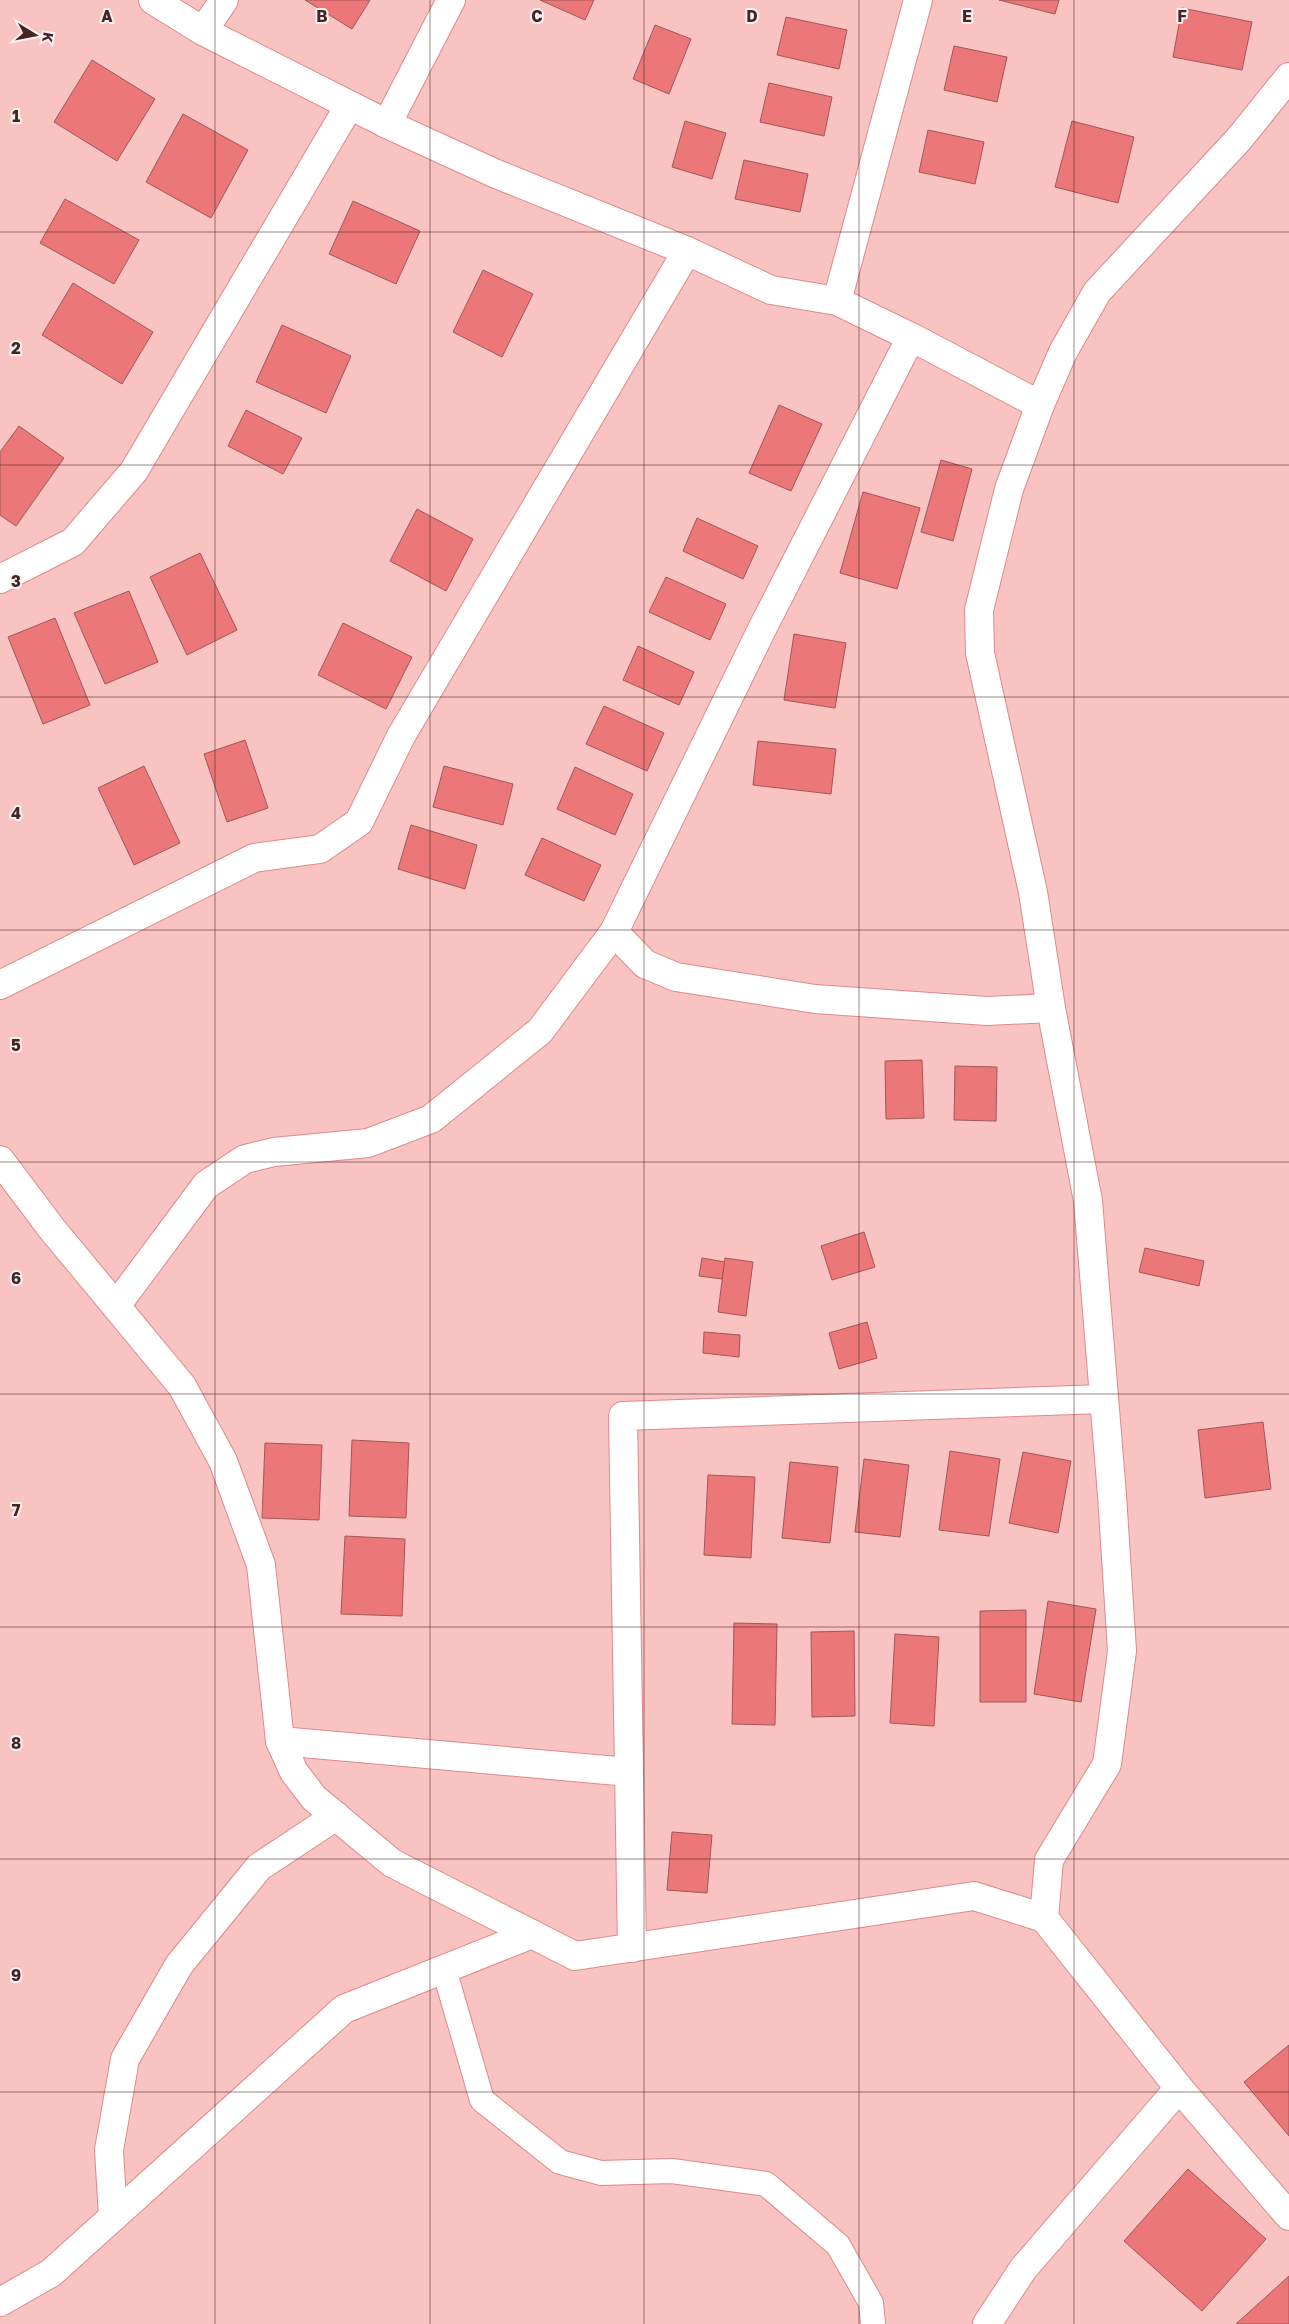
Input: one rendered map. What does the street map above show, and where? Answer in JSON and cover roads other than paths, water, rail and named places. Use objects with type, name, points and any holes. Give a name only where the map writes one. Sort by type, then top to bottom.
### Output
[{"type":"street","points":[[153,0],[203,31],[349,106],[494,173],[687,252],[771,290],[837,301],[911,336],[1040,405]]},
{"type":"street","points":[[203,31],[224,0]]},
{"type":"street","points":[[387,124],[451,0]]},
{"type":"street","points":[[837,301],[918,0]]},
{"type":"street","points":[[1044,1918],[1049,1860],[1107,1764],[1122,1651],[1088,1201],[1051,1008],[1033,892],[980,653],[979,610],[1009,489],[1040,405],[1063,352],[1097,292],[1240,139],[1289,77]]},
{"type":"street","points":[[0,580],[73,542],[134,471],[349,106]]},
{"type":"street","points":[[0,985],[254,858],[320,849],[359,822],[401,736],[687,252]]},
{"type":"street","points":[[116,1306],[206,1186],[245,1159],[274,1152],[368,1143],[431,1119],[540,1031],[614,932],[762,629],[911,336]]},
{"type":"street","points":[[614,932],[645,964],[676,977],[815,999],[988,1011],[1051,1008]]},
{"type":"street","points":[[0,1160],[52,1230],[182,1386],[222,1461],[261,1565],[280,1741],[294,1772],[314,1798],[392,1863],[575,1956],[974,1896],[1044,1918],[1179,2088],[1289,2216]]},
{"type":"street","points":[[632,1948],[623,1416],[1104,1400]]},
{"type":"street","points":[[280,1741],[629,1772]]},
{"type":"street","points":[[113,2217],[109,2150],[125,2059],[179,1965],[259,1868],[336,1816]]},
{"type":"street","points":[[0,2302],[51,2273],[344,2009],[532,1934]]},
{"type":"street","points":[[987,2324],[1023,2269],[1179,2088]]},
{"type":"lane","points":[[444,1968],[482,2100],[560,2162],[601,2173],[672,2171],[766,2184],[838,2245],[872,2303],[873,2324]]}]
